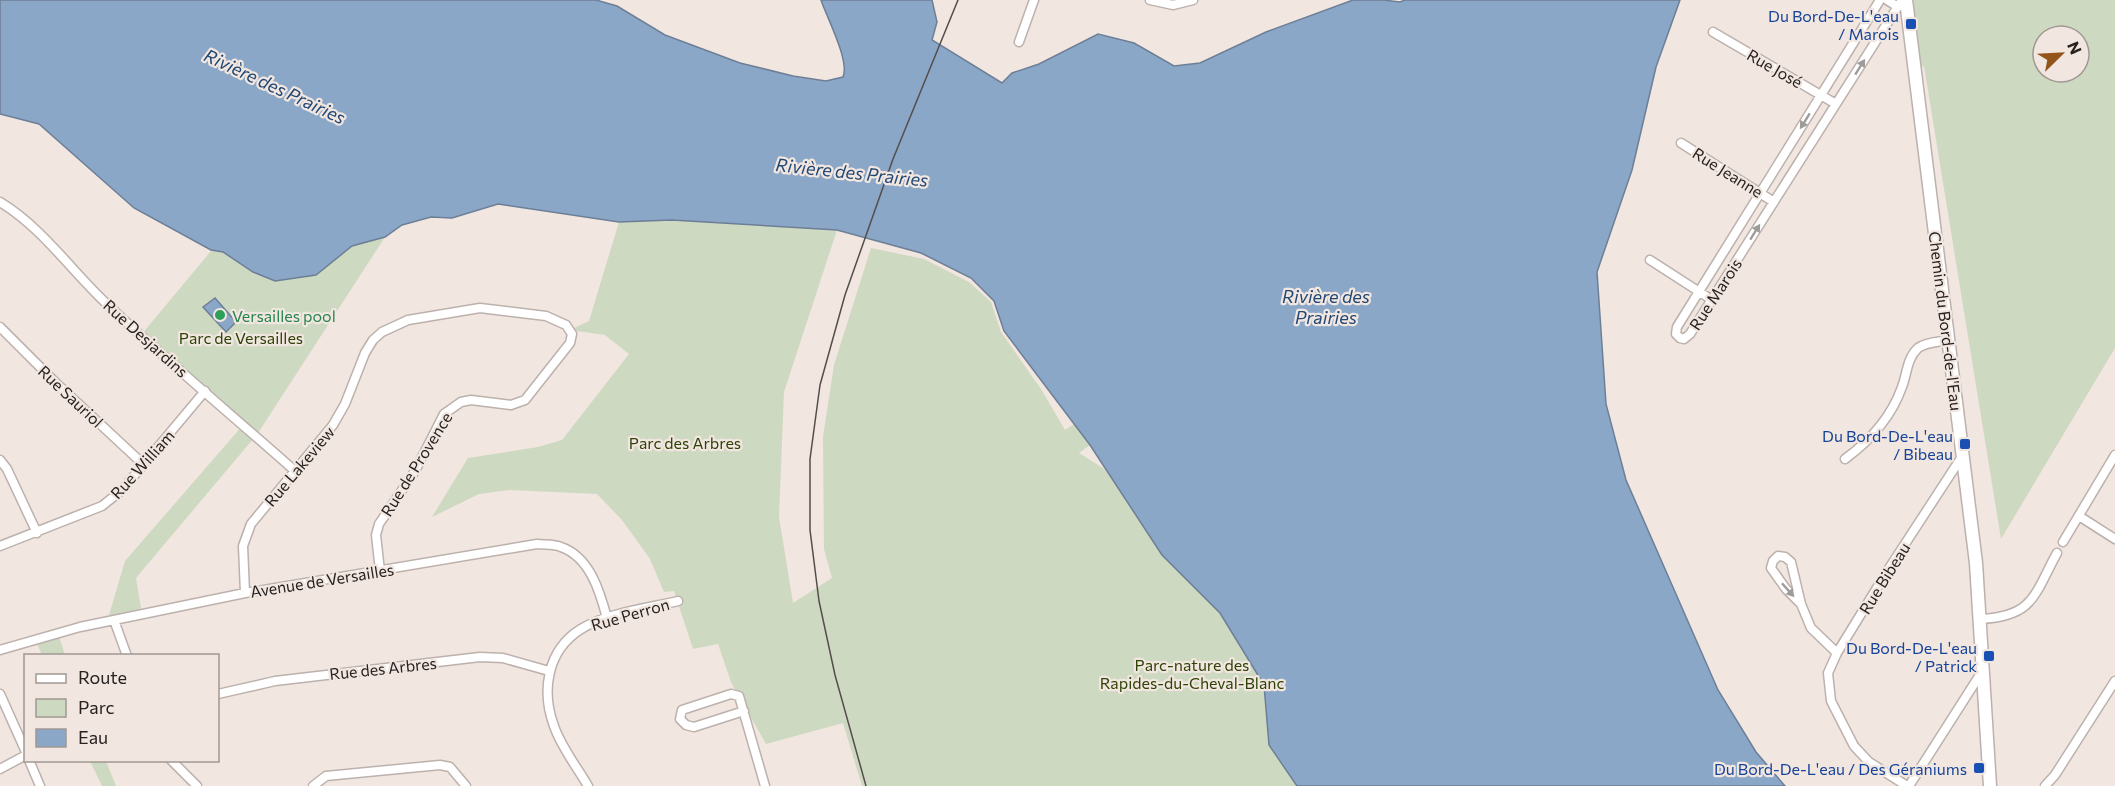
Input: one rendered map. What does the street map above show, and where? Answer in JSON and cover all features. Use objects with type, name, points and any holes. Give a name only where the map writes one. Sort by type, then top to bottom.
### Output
[{"type":"street","points":[[1018,42],[1034,0]]},
{"type":"street","points":[[1150,0],[1173,5],[1193,0]]},
{"type":"street","name":"Rue Marois","points":[[1880,0],[1677,327],[1676,334],[1680,338],[1684,339],[1690,334],[1902,2]]},
{"type":"street","points":[[1887,0],[1902,2]]},
{"type":"street","name":"Chemin du Bord-de-l'Eau","points":[[1902,2],[1949,340],[1976,563],[1990,786]]},
{"type":"street","name":"Rue José","points":[[1713,32],[1836,104]]},
{"type":"street","name":"Rue Jeanne","points":[[1681,143],[1774,202]]},
{"type":"street","name":"Rue Desjardins","points":[[0,202],[29,225],[109,306],[295,471]]},
{"type":"street","points":[[1650,260],[1712,300]]},
{"type":"street","name":"Rue Lakeview","points":[[245,593],[242,560],[246,535],[251,524],[333,425],[373,340],[382,332],[391,327],[432,315],[488,308],[546,316],[566,325],[572,334]]},
{"type":"street","name":"Rue Sauriol","points":[[0,327],[143,464]]},
{"type":"street","name":"Rue de Provence","points":[[380,571],[376,535],[379,524],[415,471],[444,414],[452,407],[471,400],[511,405],[525,400],[563,353],[570,343],[572,334]]},
{"type":"street","points":[[1845,459],[1878,431],[1893,409],[1903,386],[1909,362],[1916,350],[1924,344],[1949,340]]},
{"type":"street","name":"Rue William","points":[[0,546],[102,506],[122,490],[205,391]]},
{"type":"street","name":"Rue Bibeau","points":[[1908,786],[1869,762],[1854,746],[1831,701],[1828,673],[1837,653],[1963,455]]},
{"type":"street","points":[[2063,542],[2115,456]]},
{"type":"street","points":[[0,460],[7,469],[37,533]]},
{"type":"street","points":[[2079,516],[2115,538]]},
{"type":"street","name":"Avenue de Versailles","points":[[0,650],[58,633],[245,593],[537,544],[561,547],[575,555],[588,570],[598,589],[607,618]]},
{"type":"street","points":[[1981,619],[2007,616],[2024,608],[2057,553]]},
{"type":"street","points":[[1801,604],[1786,589],[1771,568],[1778,556],[1785,556],[1791,562],[1801,604],[1811,628],[1837,653]]},
{"type":"street","name":"Rue Perron","points":[[588,786],[555,729],[548,708],[549,671],[557,652],[569,638],[581,629],[607,618],[678,601]]},
{"type":"street","points":[[114,620],[126,654]]},
{"type":"street","name":"Rue des Arbres","points":[[219,694],[274,681],[480,657],[503,658],[549,671]]},
{"type":"street","points":[[1908,786],[1983,669]]},
{"type":"street","points":[[2045,786],[2055,775],[2115,681]]},
{"type":"street","points":[[2106,693],[2115,699]]},
{"type":"street","points":[[0,694],[24,748]]},
{"type":"street","points":[[744,711],[694,727],[686,725],[680,719],[682,711],[731,694],[739,696],[744,711],[765,786]]},
{"type":"street","points":[[0,769],[24,754]]},
{"type":"street","points":[[30,762],[40,786]]},
{"type":"street","points":[[173,762],[197,786]]},
{"type":"street","points":[[313,786],[326,776],[440,765],[450,767],[466,786]]},
{"type":"street","points":[[326,776],[333,786]]},
{"type":"green space","points":[[1913,0],[2115,0],[2115,348],[2001,539],[1924,66],[1921,67]]},
{"type":"green space","name":"Parc-nature des Rapides-du-Cheval-Blanc","points":[[672,220],[837,230],[784,392],[779,517],[793,603],[832,578],[824,549],[823,437],[834,365],[871,248],[924,259],[969,282],[991,302],[1001,332],[1041,389],[1065,430],[1074,424],[1090,445],[1079,453],[1103,468],[1400,786],[862,786],[843,723],[766,744],[731,682],[718,644],[693,649],[674,591],[664,592],[650,559],[622,520],[597,494],[509,490],[479,494],[432,517],[468,458],[538,447],[562,440],[629,354],[605,335],[570,330],[589,321],[619,222]]},
{"type":"green space","name":"Parc de Versailles","points":[[385,237],[258,433],[136,578],[142,614],[107,622],[125,561],[243,425],[141,335],[211,251],[223,252],[253,272],[316,275],[352,246]]},
{"type":"green space","points":[[58,633],[65,654],[42,654],[35,639]]},
{"type":"green space","points":[[90,762],[106,762],[116,786],[102,786]]},
{"type":"water","name":"Rivière des Prairies","points":[[0,0],[596,0],[617,6],[665,35],[740,63],[793,76],[826,81],[843,77],[844,70],[841,50],[821,0],[932,0],[937,22],[932,40],[1002,83],[1012,73],[1039,64],[1098,34],[1134,43],[1174,66],[1200,63],[1266,32],[1353,0],[1400,2],[1405,0],[1680,0],[1656,67],[1632,170],[1597,272],[1606,404],[1626,480],[1718,690],[1756,752],[1785,786],[1297,786],[1269,745],[1264,685],[1220,613],[1162,555],[1090,445],[1004,331],[994,301],[971,278],[921,253],[837,230],[672,220],[619,222],[498,204],[452,218],[431,217],[402,225],[385,237],[352,246],[316,275],[275,281],[253,272],[223,252],[211,250],[134,208],[39,124],[0,114]]},
{"type":"water","name":"Versailles pool","points":[[215,298],[236,322],[226,332],[203,307]]},
{"type":"tram line","points":[[866,786],[835,675],[819,601],[810,530],[810,459],[820,385],[845,295],[893,159],[958,0]]},
{"type":"place","name":"Du Bord-De-L'eau / Marois","points":[[1911,24]]},
{"type":"place","name":"Versailles pool","points":[[220,315]]},
{"type":"place","name":"Du Bord-De-L'eau / Bibeau","points":[[1965,444]]},
{"type":"place","name":"Du Bord-De-L'eau / Patrick","points":[[1989,656]]},
{"type":"place","name":"Du Bord-De-L'eau / Des Géraniums","points":[[1979,768]]},
{"type":"park label","name":"Parc des Arbres","points":[[685,442]]}]
